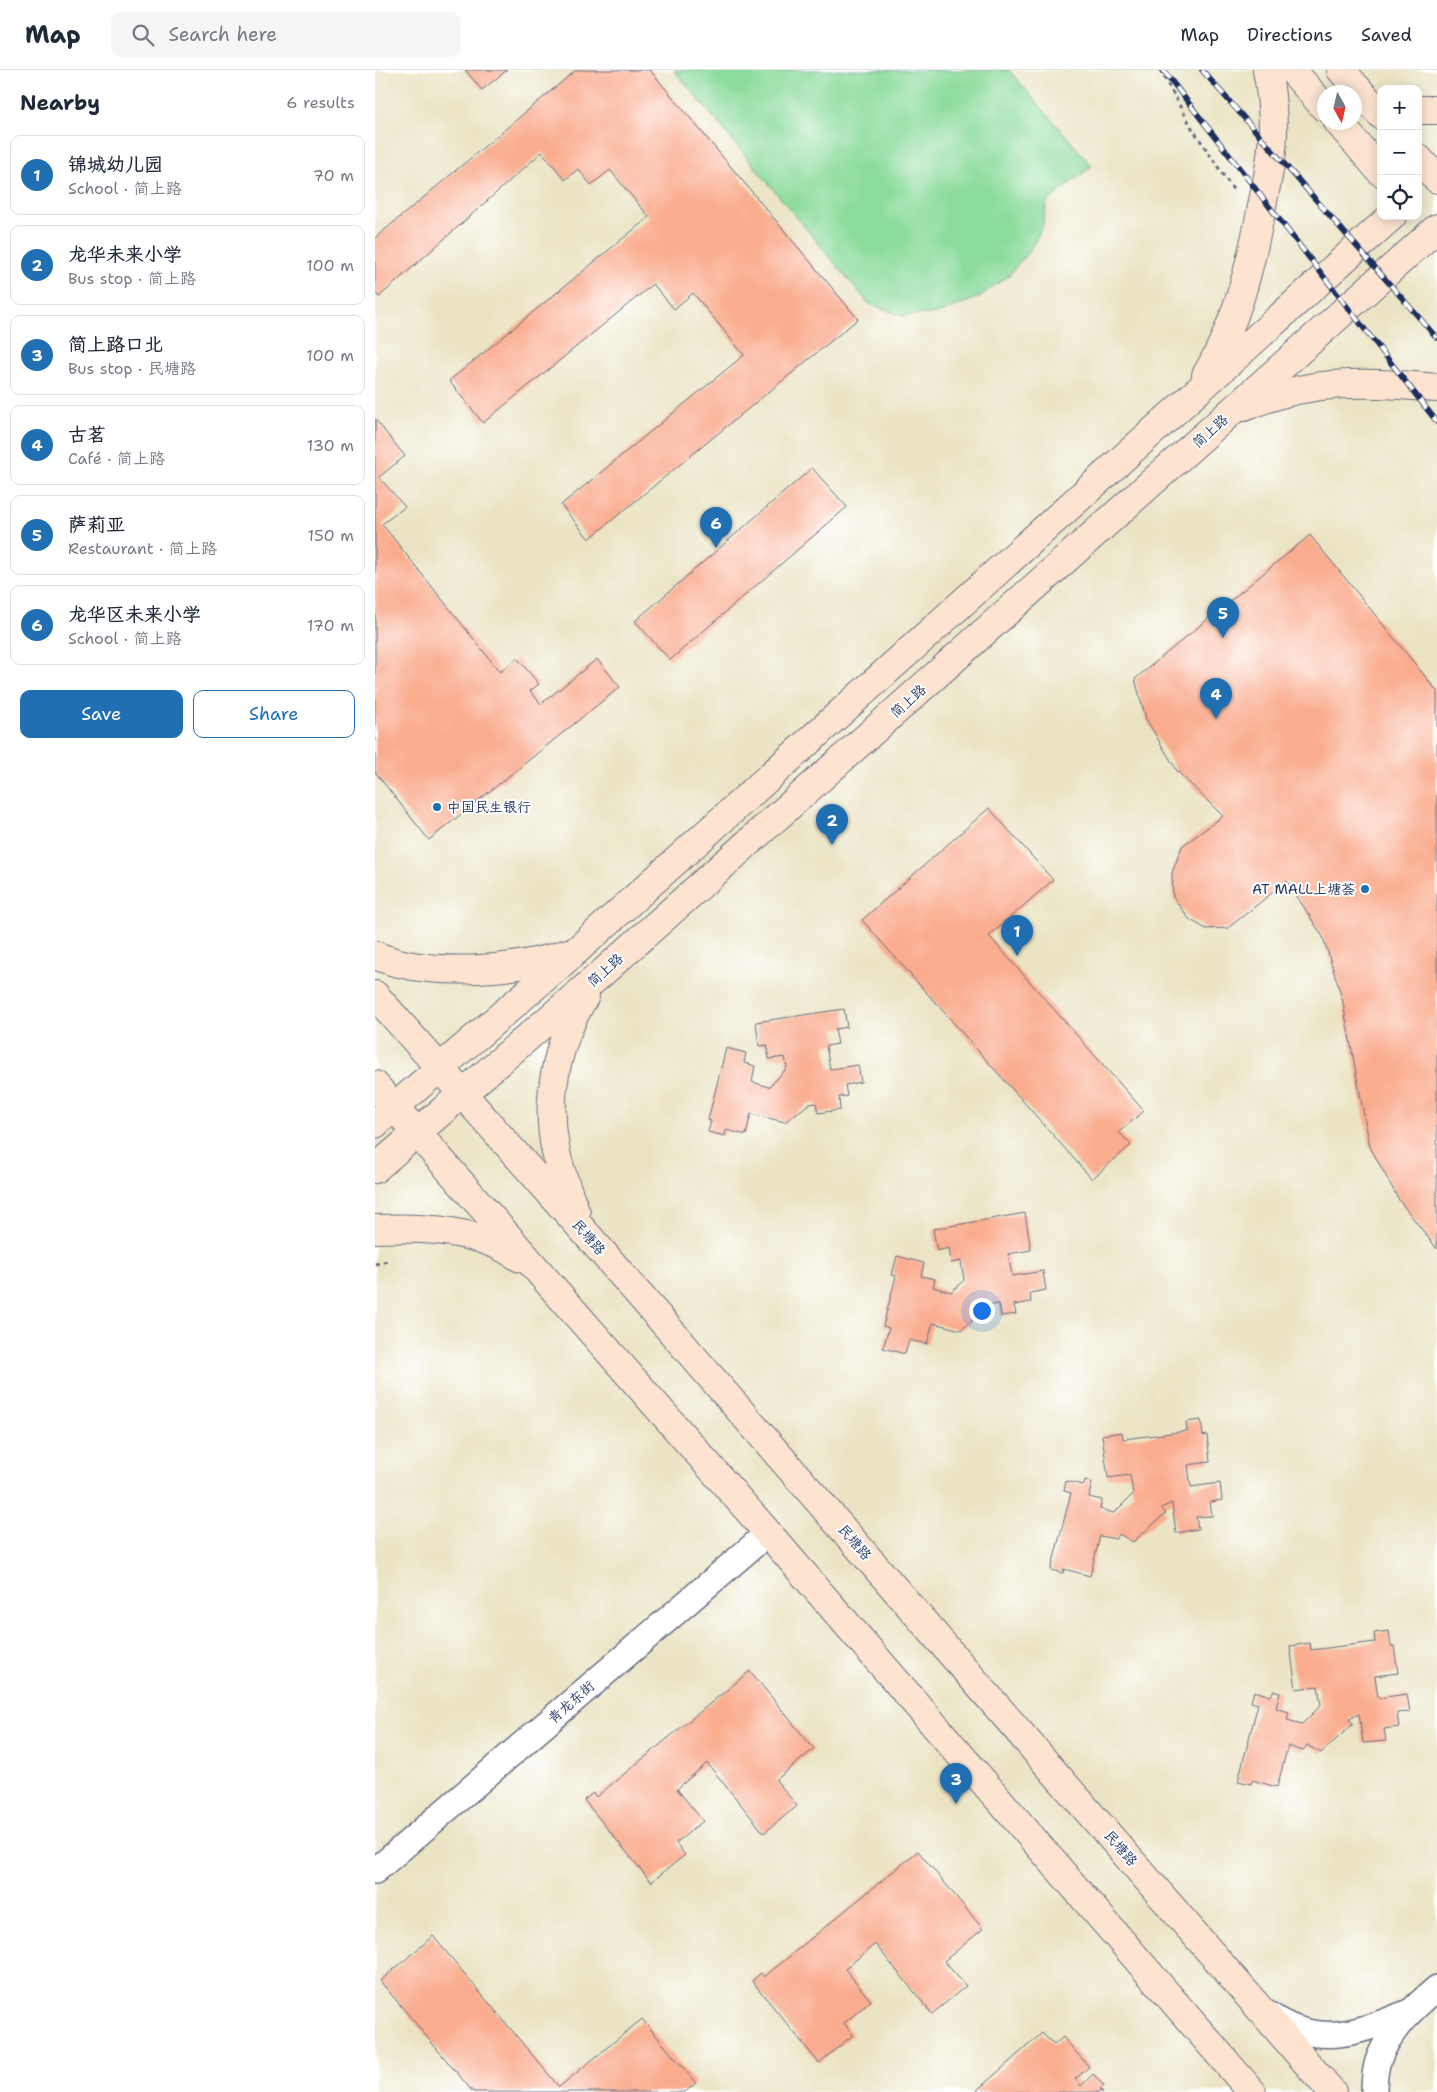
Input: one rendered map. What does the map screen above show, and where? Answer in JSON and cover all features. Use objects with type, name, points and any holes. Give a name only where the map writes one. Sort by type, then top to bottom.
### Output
[{"type":"main road","points":[[1188,400],[1211,366],[1223,343],[1252,258],[1271,159],[1273,131],[1267,70]]},
{"type":"main road","points":[[1292,70],[1317,99]]},
{"type":"main road","points":[[1341,70],[1375,105]]},
{"type":"main road","points":[[1422,110],[1437,110]]},
{"type":"main road","points":[[1345,130],[1377,167]]},
{"type":"main road","points":[[385,1115],[577,950],[1388,220]]},
{"type":"main road","name":"简上路","points":[[375,1170],[601,974],[1227,416],[1431,228]]},
{"type":"main road","points":[[1227,416],[1258,401],[1285,393],[1339,384],[1380,382],[1437,388]]},
{"type":"main road","points":[[375,956],[405,964],[433,968],[477,969],[522,965],[577,950]]},
{"type":"main road","points":[[590,1238],[576,1212],[563,1178],[555,1148],[551,1119],[553,1093],[564,1044],[579,1006],[601,974]]},
{"type":"main road","name":"民塘路","points":[[375,995],[590,1238],[1332,2092]]},
{"type":"main road","points":[[375,1085],[385,1115],[417,1133],[768,1533],[1252,2092]]},
{"type":"main road","points":[[375,1229],[426,1229],[472,1237],[495,1244],[517,1256],[543,1275]]},
{"type":"street","name":"青龙东街","points":[[375,1871],[768,1533]]},
{"type":"street","points":[[1374,2092],[1377,2063],[1386,2044],[1409,2012],[1437,1988]]},
{"type":"street","points":[[1261,2009],[1280,2023],[1297,2031],[1316,2035],[1354,2033],[1409,2012]]},
{"type":"path","points":[[1160,70],[1192,128],[1240,199]]},
{"type":"green space","points":[[674,70],[1009,70],[1092,166],[1047,202],[1042,228],[1030,250],[1008,276],[979,297],[940,313],[903,316],[868,303]]},
{"type":"building","points":[[465,70],[507,70],[482,90]]},
{"type":"building","points":[[576,70],[650,70],[858,319],[589,539],[561,505],[744,355],[693,293],[674,309],[653,284],[483,423],[449,381],[649,217],[610,170],[591,185],[578,169],[565,180],[542,152],[379,297],[375,293],[375,238]]},
{"type":"building","points":[[375,419],[405,456],[379,477],[405,507],[382,524],[500,672],[517,658],[539,684],[530,691],[541,704],[597,659],[620,687],[429,840],[375,772]]},
{"type":"building","points":[[812,468],[847,507],[670,660],[635,621]]},
{"type":"building","name":"AT MALL上塘荟","points":[[1310,535],[1437,691],[1437,1249],[1399,1200],[1370,1147],[1342,998],[1323,937],[1287,881],[1228,928],[1206,929],[1189,919],[1173,897],[1172,873],[1182,846],[1223,816],[1177,771],[1146,719],[1135,679]]},
{"type":"building","points":[[989,808],[1053,880],[989,936],[1144,1111],[1119,1132],[1131,1145],[1092,1179],[862,920]]},
{"type":"building","points":[[844,1009],[847,1027],[835,1029],[838,1044],[826,1046],[830,1069],[858,1065],[861,1082],[845,1085],[847,1096],[839,1097],[840,1110],[818,1113],[816,1103],[809,1104],[785,1122],[751,1114],[746,1135],[726,1130],[725,1136],[708,1132],[711,1121],[708,1120],[726,1048],[746,1053],[744,1063],[755,1066],[752,1082],[769,1087],[787,1068],[785,1057],[769,1059],[767,1045],[759,1046],[756,1022]]},
{"type":"building","points":[[1025,1213],[1031,1250],[1008,1254],[1012,1276],[1043,1271],[1046,1290],[1030,1293],[1031,1302],[1014,1305],[1016,1314],[1001,1316],[999,1304],[991,1305],[961,1330],[933,1323],[927,1344],[909,1340],[905,1354],[883,1348],[889,1328],[883,1326],[896,1276],[892,1275],[897,1256],[924,1263],[921,1276],[935,1279],[933,1287],[951,1292],[964,1280],[961,1261],[951,1263],[949,1248],[937,1251],[933,1229]]},
{"type":"building","points":[[1201,1420],[1203,1436],[1207,1435],[1210,1462],[1188,1465],[1191,1487],[1220,1483],[1222,1500],[1210,1502],[1212,1516],[1196,1517],[1198,1529],[1176,1533],[1172,1503],[1161,1508],[1166,1513],[1133,1542],[1119,1534],[1116,1539],[1100,1536],[1090,1576],[1064,1569],[1063,1573],[1051,1570],[1071,1493],[1064,1491],[1066,1481],[1084,1485],[1085,1480],[1092,1482],[1089,1497],[1102,1500],[1100,1509],[1114,1513],[1133,1494],[1130,1475],[1108,1478],[1102,1435],[1122,1432],[1123,1439],[1187,1431],[1186,1422]]},
{"type":"building","points":[[1389,1631],[1391,1646],[1394,1646],[1398,1673],[1375,1676],[1378,1698],[1407,1694],[1410,1712],[1397,1713],[1399,1727],[1384,1729],[1386,1741],[1363,1743],[1359,1714],[1349,1719],[1353,1724],[1321,1753],[1307,1745],[1303,1751],[1288,1746],[1277,1787],[1252,1780],[1251,1784],[1238,1781],[1258,1704],[1251,1702],[1254,1691],[1271,1696],[1273,1691],[1280,1693],[1276,1708],[1289,1712],[1287,1720],[1302,1724],[1321,1705],[1318,1686],[1296,1689],[1290,1646],[1310,1643],[1311,1650],[1375,1642],[1374,1633]]},
{"type":"building","points":[[750,1671],[814,1749],[776,1780],[797,1806],[764,1833],[707,1763],[677,1789],[703,1821],[676,1843],[685,1855],[651,1882],[584,1800],[593,1793],[596,1797]]},
{"type":"building","points":[[918,1851],[983,1929],[944,1961],[966,1986],[932,2014],[875,1944],[845,1969],[871,2001],[844,2023],[853,2035],[819,2063],[752,1981],[761,1973],[764,1977]]},
{"type":"building","points":[[433,1936],[559,2087],[642,2019],[696,2083],[685,2092],[473,2092],[380,1981]]},
{"type":"building","points":[[1042,2033],[1054,2045],[1063,2037],[1089,2067],[1075,2079],[1081,2086],[1093,2074],[1104,2086],[1100,2089],[1103,2092],[975,2092]]},
{"type":"railway","points":[[1163,70],[1437,422]]},
{"type":"railway","points":[[1202,70],[1437,338]]},
{"type":"place","name":"龙华区未来小学","points":[[716,548]]},
{"type":"place","name":"萨莉亚","points":[[1223,638]]},
{"type":"place","name":"古茗","points":[[1216,719]]},
{"type":"place","name":"中国民生银行","points":[[437,807]]},
{"type":"place","name":"龙华未来小学","points":[[832,845]]},
{"type":"place","name":"AT MALL上塘荟","points":[[1365,889]]},
{"type":"place","name":"锦城幼儿园","points":[[1017,956]]},
{"type":"place","name":"简上路口北","points":[[956,1804]]}]
